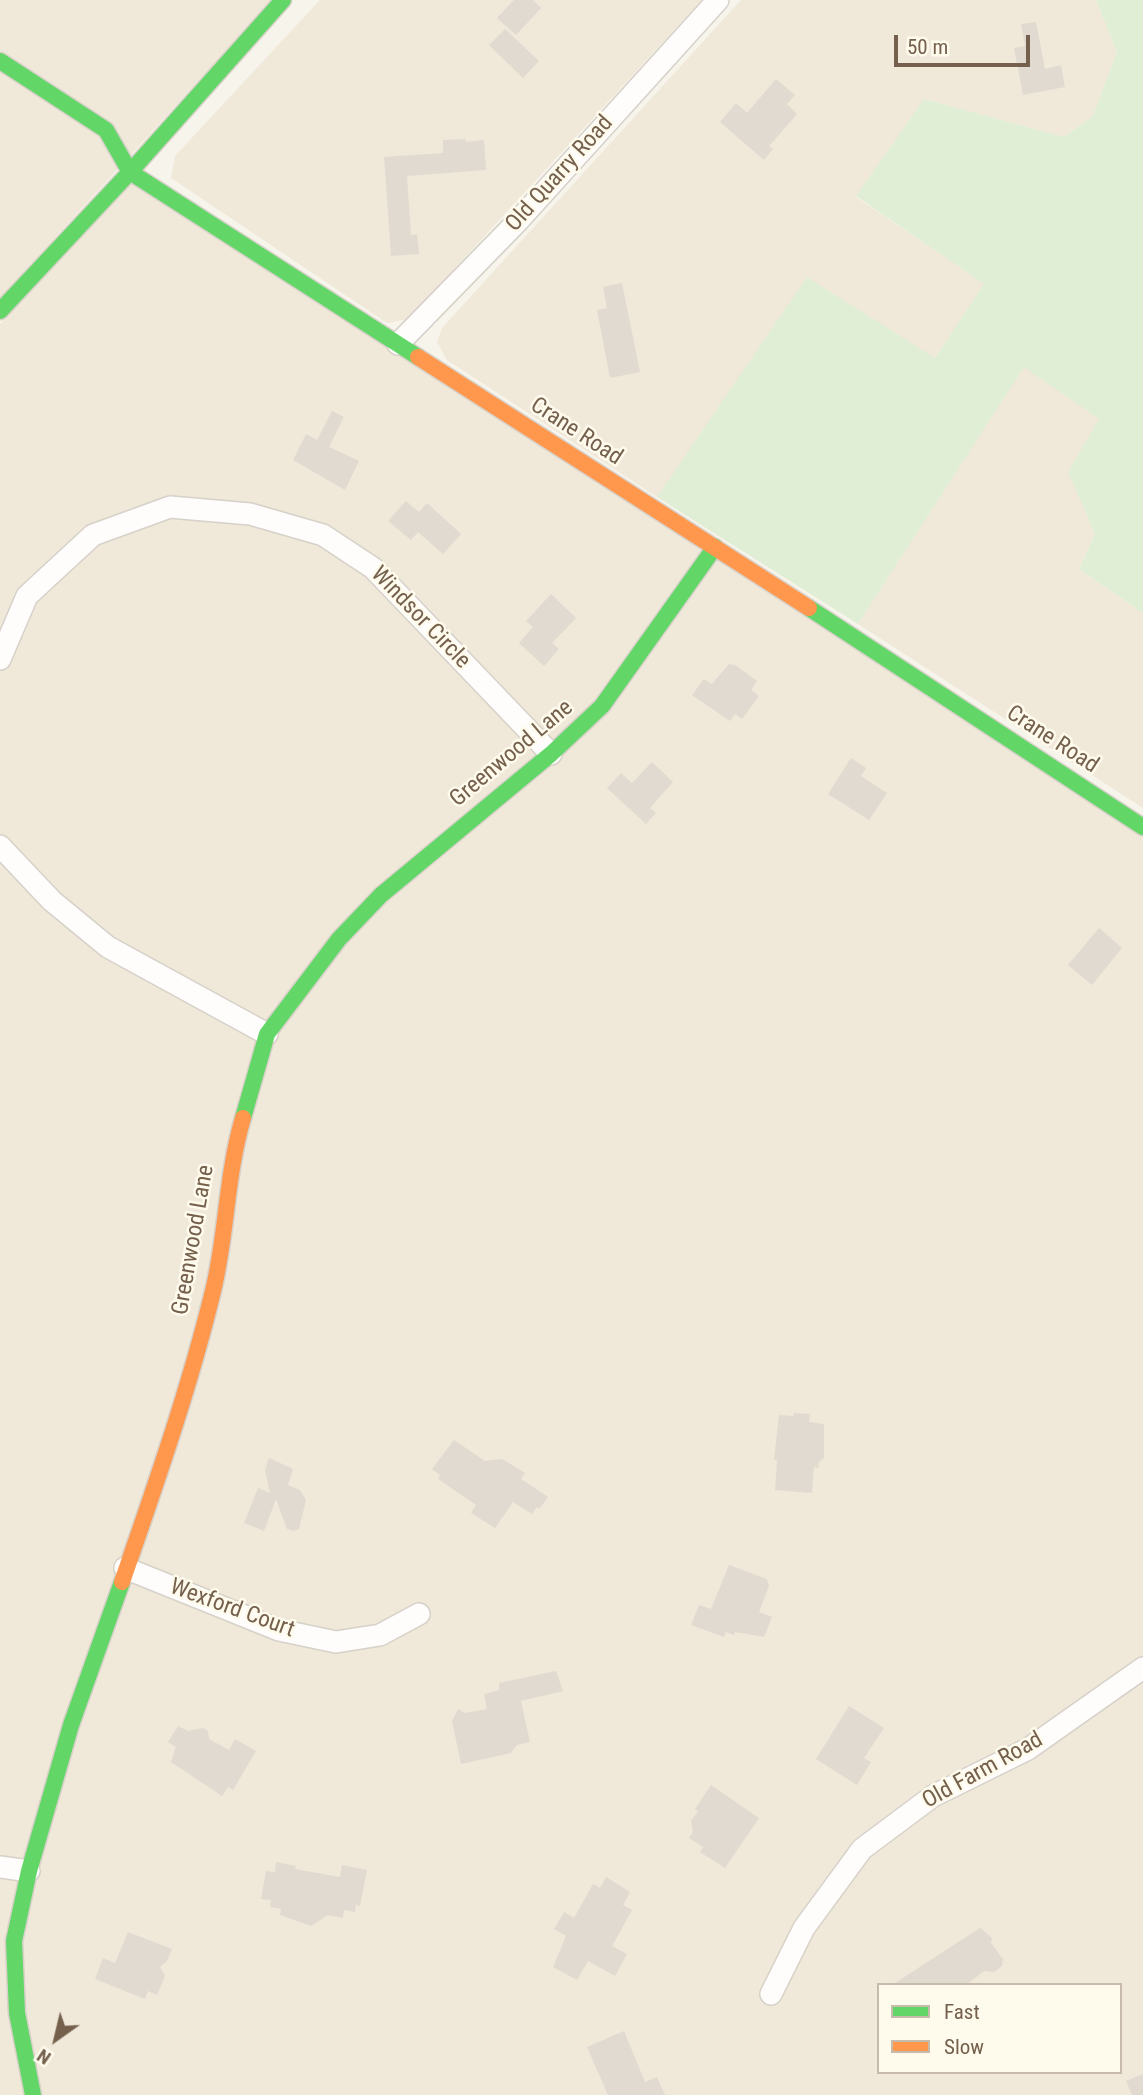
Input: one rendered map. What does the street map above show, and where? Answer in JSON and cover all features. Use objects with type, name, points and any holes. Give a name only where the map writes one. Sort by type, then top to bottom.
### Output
[{"type":"street","points":[[0,311],[130,172],[283,0]]},
{"type":"street","name":"Old Quarry Road","points":[[398,344],[518,221],[718,0]]},
{"type":"street","name":"Crane Road","points":[[0,61],[106,130],[130,172],[715,547],[1143,827]]},
{"type":"street","name":"Windsor Circle","points":[[0,659],[27,596],[93,535],[170,507],[250,514],[323,535],[373,568],[551,754]]},
{"type":"street","name":"Greenwood Lane","points":[[33,2095],[17,2013],[14,1941],[29,1871],[71,1725],[169,1447],[214,1289],[231,1160],[267,1034],[339,939],[381,895],[551,754],[602,706],[715,547]]},
{"type":"street","points":[[0,846],[52,901],[108,947],[267,1034]]},
{"type":"street","name":"Wexford Court","points":[[125,1568],[279,1630],[336,1642],[380,1635],[419,1614]]},
{"type":"street","name":"Old Farm Road","points":[[771,1994],[804,1928],[862,1849],[933,1796],[1028,1749],[1143,1668]]},
{"type":"street","points":[[0,1867],[29,1871]]},
{"type":"shaded area","points":[[0,0],[272,0],[0,298]]},
{"type":"shaded area","points":[[320,0],[702,0],[408,319],[387,323],[171,178],[175,156]]},
{"type":"shaded area","points":[[741,0],[1096,0],[1117,52],[1093,116],[1064,137],[924,99],[856,197],[985,284],[934,359],[657,497],[447,360],[437,342],[442,328]]},
{"type":"shaded area","points":[[133,182],[1143,833],[1143,2095],[0,2095],[0,324]]},
{"type":"shaded area","points":[[1024,366],[1100,419],[1069,472],[1095,534],[1079,569],[1143,613],[1143,808],[858,624]]},
{"type":"green space","points":[[1096,0],[1143,0],[1143,613],[1079,569],[1095,534],[1068,472],[1099,419],[1024,367],[858,624],[657,497],[807,277],[935,358],[984,284],[856,196],[924,99],[1064,137],[1093,116],[1117,52]]},
{"type":"building","points":[[514,0],[533,0],[541,8],[516,35],[497,18]]},
{"type":"building","points":[[1036,22],[1045,69],[1061,65],[1065,87],[1023,95],[1014,48],[1025,46],[1021,24]]},
{"type":"building","points":[[505,29],[539,61],[523,78],[489,45]]},
{"type":"building","points":[[776,79],[795,95],[787,104],[797,114],[769,146],[773,149],[764,160],[720,122],[736,103],[747,113]]},
{"type":"building","points":[[465,139],[466,142],[484,140],[486,170],[407,176],[411,235],[417,234],[419,254],[391,256],[384,157],[443,153],[443,140]]},
{"type":"building","points":[[622,283],[640,372],[610,378],[597,310],[607,308],[603,287]]},
{"type":"building","points":[[332,411],[344,417],[329,447],[359,461],[345,490],[293,460],[306,434],[317,440]]},
{"type":"building","points":[[406,501],[419,512],[427,503],[461,534],[443,554],[418,532],[411,540],[388,521]]},
{"type":"building","points":[[551,594],[576,618],[552,643],[559,649],[544,666],[519,643],[533,627],[526,621]]},
{"type":"building","points":[[729,664],[735,665],[757,681],[751,690],[759,696],[742,719],[735,714],[730,721],[692,695],[704,679],[712,684]]},
{"type":"building","points":[[851,758],[866,768],[861,776],[887,793],[869,820],[828,794]]},
{"type":"building","points":[[652,762],[673,782],[650,808],[656,813],[646,824],[607,788],[621,773],[632,783]]},
{"type":"building","points":[[1099,928],[1122,948],[1092,985],[1068,965]]},
{"type":"building","points":[[794,1413],[810,1414],[809,1422],[824,1424],[824,1458],[819,1462],[818,1468],[814,1467],[812,1493],[775,1490],[777,1460],[774,1460],[779,1415],[793,1416]]},
{"type":"building","points":[[454,1440],[485,1461],[502,1459],[525,1473],[521,1479],[548,1497],[532,1514],[513,1502],[495,1528],[471,1513],[476,1505],[438,1479],[440,1475],[432,1469]]},
{"type":"building","points":[[269,1458],[293,1469],[288,1485],[300,1490],[306,1500],[299,1529],[287,1529],[276,1499],[264,1531],[244,1523],[258,1488],[270,1493],[265,1470]]},
{"type":"building","points":[[729,1565],[767,1579],[769,1586],[759,1612],[772,1617],[764,1637],[726,1632],[724,1637],[691,1625],[699,1605],[711,1609]]},
{"type":"building","points":[[556,1671],[563,1691],[521,1701],[530,1742],[517,1745],[511,1753],[461,1764],[452,1721],[458,1709],[465,1713],[487,1709],[484,1694],[499,1690],[499,1683]]},
{"type":"building","points":[[849,1706],[884,1728],[864,1758],[871,1762],[857,1785],[816,1759]]},
{"type":"building","points":[[178,1726],[188,1731],[203,1728],[208,1731],[209,1739],[229,1750],[235,1739],[256,1751],[233,1790],[228,1787],[222,1796],[171,1762],[176,1747],[168,1742]]},
{"type":"building","points":[[711,1785],[759,1818],[725,1868],[700,1852],[703,1847],[689,1838],[693,1832],[691,1821],[698,1811],[695,1809]]},
{"type":"building","points":[[276,1862],[296,1866],[295,1869],[340,1877],[342,1865],[367,1870],[360,1906],[356,1905],[355,1912],[344,1910],[343,1918],[328,1915],[311,1926],[280,1915],[281,1909],[270,1907],[271,1900],[261,1899],[266,1871],[275,1872]]},
{"type":"building","points":[[606,1877],[630,1892],[623,1905],[632,1910],[612,1946],[627,1954],[615,1976],[588,1961],[577,1980],[553,1967],[566,1936],[554,1929],[564,1912],[574,1918],[593,1884],[600,1888]]},
{"type":"building","points":[[980,1928],[992,1938],[991,1943],[1003,1959],[1002,1966],[994,1972],[984,1971],[969,1983],[895,1983]]},
{"type":"building","points":[[128,1932],[172,1949],[167,1961],[160,1967],[165,1976],[157,1995],[148,1991],[145,1999],[95,1979],[103,1958],[115,1963]]},
{"type":"building","points":[[624,2031],[645,2082],[657,2077],[665,2095],[608,2095],[587,2047]]},
{"type":"building","points":[[1143,2074],[1143,2095],[1132,2095],[1126,2081]]},
{"type":"traffic: fast","points":[[0,311],[130,172],[283,0]]},
{"type":"traffic: fast","points":[[0,61],[106,130],[130,172],[418,357]]},
{"type":"traffic: fast","points":[[243,1118],[267,1034],[339,939],[381,895],[551,754],[602,706],[715,547]]},
{"type":"traffic: fast","points":[[809,608],[1143,827]]},
{"type":"traffic: fast","points":[[33,2095],[17,2013],[14,1941],[29,1871],[71,1725],[122,1582]]},
{"type":"traffic: slow","points":[[418,357],[809,608]]},
{"type":"traffic: slow","points":[[122,1582],[171,1438],[204,1328],[218,1270],[233,1161],[243,1118]]}]
